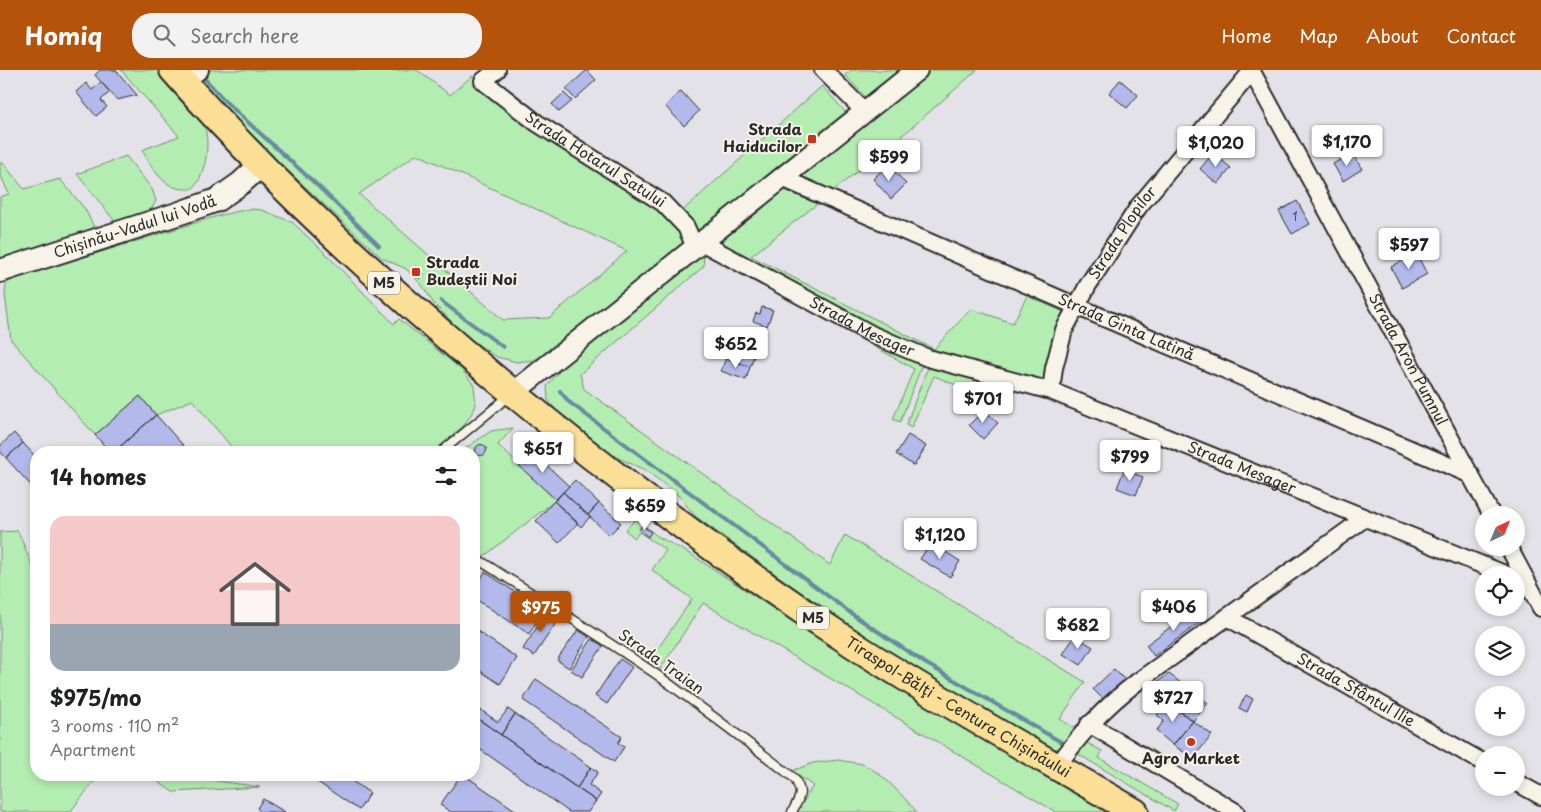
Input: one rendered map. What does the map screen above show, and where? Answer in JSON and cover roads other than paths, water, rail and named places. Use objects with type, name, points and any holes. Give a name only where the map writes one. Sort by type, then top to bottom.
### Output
[{"type":"highway","name":"Tiraspol-Bălţi - Centura Chișinăului","points":[[186,74],[262,164],[371,271],[438,331],[574,444],[647,500],[774,591],[861,650],[975,720],[1135,812]]},
{"type":"main road","name":"Chișinău-Vadul lui Vodă","points":[[0,271],[217,200],[241,183],[262,164]]},
{"type":"street","name":"Strada Hotarul Satului","points":[[497,70],[483,81],[537,123],[663,203],[686,227],[698,245]]},
{"type":"street","points":[[823,70],[865,112]]},
{"type":"street","points":[[513,393],[917,70]]},
{"type":"street","name":"Strada Plopilor","points":[[1051,391],[1054,368],[1064,330],[1076,306],[1138,206],[1252,71]]},
{"type":"street","name":"Strada Aron Pumnul","points":[[1252,71],[1488,506]]},
{"type":"street","name":"Strada Ginta Latină","points":[[782,178],[1472,475]]},
{"type":"street","name":"Strada Mesager","points":[[698,245],[875,336],[928,358],[1051,391],[1485,566]]},
{"type":"street","points":[[1057,766],[1089,724],[1137,682],[1365,518]]},
{"type":"street","points":[[1513,556],[1541,608]]},
{"type":"street","name":"Strada Sfântul Ilie","points":[[1227,617],[1475,758]]},
{"type":"street","points":[[1089,724],[1236,812]]},
{"type":"street","points":[[1525,787],[1541,796]]},
{"type":"lane","points":[[448,446],[513,393]]},
{"type":"lane","name":"Strada Traian","points":[[480,561],[591,631],[659,677],[794,778],[799,786],[801,796],[792,812]]},
{"type":"waterway","points":[[205,79],[228,104],[318,186],[379,246]]},
{"type":"waterway","points":[[441,301],[503,347]]},
{"type":"waterway","points":[[560,391],[569,402],[852,614],[925,663],[1061,742]]},
{"type":"place","name":"Strada Haiducilor","points":[[812,139]]},
{"type":"place","name":"Strada Budeștii Noi","points":[[416,272]]},
{"type":"place","name":"Agro Market","points":[[1191,742]]}]
